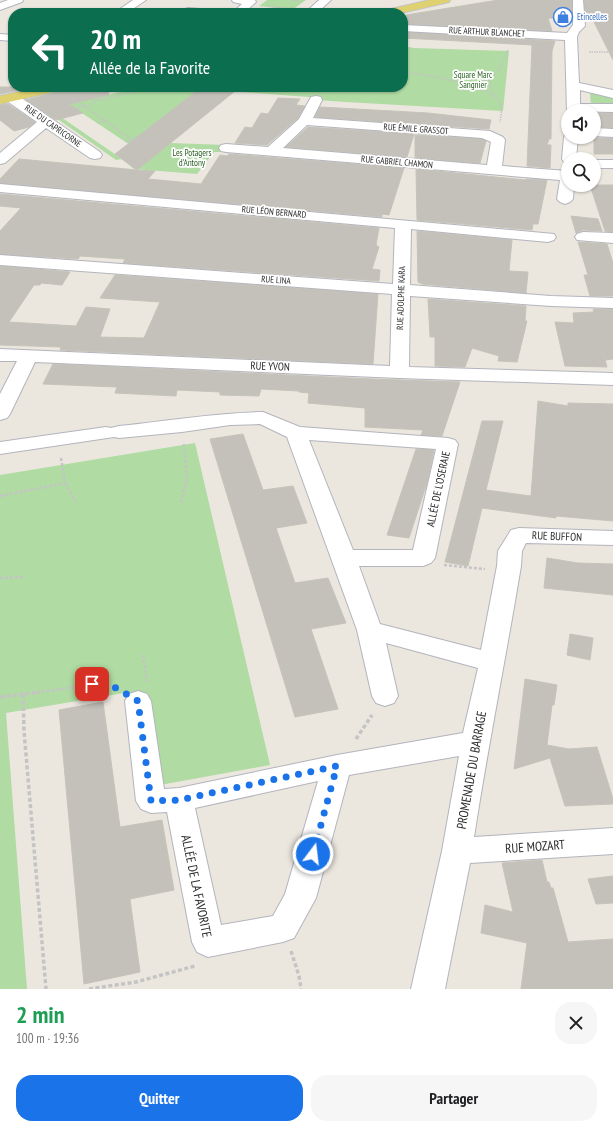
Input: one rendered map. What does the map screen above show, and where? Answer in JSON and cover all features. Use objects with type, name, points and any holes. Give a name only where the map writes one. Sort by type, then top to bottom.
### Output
[{"type":"main road","points":[[408,8],[445,0]]},
{"type":"main road","points":[[6,99],[37,92]]},
{"type":"street","points":[[0,7],[18,0]]},
{"type":"street","points":[[129,8],[141,0]]},
{"type":"street","points":[[236,0],[251,2],[243,8]]},
{"type":"street","points":[[316,8],[326,0]]},
{"type":"street","points":[[575,104],[570,56],[571,37],[579,26],[578,0]]},
{"type":"street","name":"RUE ARTHUR BLANCHET","points":[[408,28],[571,37]]},
{"type":"street","points":[[574,86],[591,88],[613,94]]},
{"type":"street","name":"RUE DU CAPRICORNE","points":[[6,99],[45,122],[94,155]]},
{"type":"street","points":[[272,152],[304,121],[316,100]]},
{"type":"street","points":[[601,108],[613,108]]},
{"type":"street","name":"RUE ÉMILE GRASSOT","points":[[304,121],[485,134],[493,137]]},
{"type":"street","points":[[0,160],[45,122]]},
{"type":"street","points":[[601,132],[613,133]]},
{"type":"street","points":[[493,137],[498,140],[494,170]]},
{"type":"street","name":"RUE GABRIEL CHAMON","points":[[226,148],[561,175]]},
{"type":"street","points":[[601,164],[613,164]]},
{"type":"street","name":"RUE LÉON BERNARD","points":[[0,188],[548,237]]},
{"type":"street","points":[[565,199],[566,192]]},
{"type":"street","name":"RUE ADOLPHE KARA","points":[[399,372],[403,224]]},
{"type":"street","points":[[583,237],[613,238]]},
{"type":"street","name":"RUE LINA","points":[[0,260],[551,301],[613,303]]},
{"type":"street","name":"RUE YVON","points":[[0,355],[399,372],[613,379]]},
{"type":"street","points":[[0,414],[29,356]]},
{"type":"street","name":"ALLÉE DE L'OSERAIE","points":[[0,448],[230,419],[263,418],[296,433],[448,444],[423,558],[344,558]]},
{"type":"street","points":[[0,420],[4,424],[6,430],[4,437],[0,442]]},
{"type":"street","points":[[296,433],[370,630],[385,696]]},
{"type":"street","name":"RUE BUFFON","points":[[510,551],[519,535],[613,538]]},
{"type":"street","name":"PROMENADE DU BARRAGE","points":[[428,989],[457,850],[475,742],[492,662],[509,566],[510,551]]},
{"type":"street","points":[[370,630],[492,662]]},
{"type":"street","points":[[138,701],[151,801],[179,800],[337,766],[475,742]]},
{"type":"street","points":[[283,928],[300,898],[337,766]]},
{"type":"street","name":"ALLÉE DE LA FAVORITE","points":[[179,800],[208,942],[283,928]]},
{"type":"street","name":"RUE MOZART","points":[[457,850],[613,841]]},
{"type":"path","points":[[249,3],[283,8]]},
{"type":"path","points":[[465,84],[474,84],[489,79],[497,74],[508,49],[510,34]]},
{"type":"path","points":[[408,73],[465,84],[483,90],[493,96],[499,102],[502,111],[498,130],[493,137]]},
{"type":"path","points":[[489,79],[493,96]]},
{"type":"path","points":[[132,140],[89,111],[86,107],[90,103],[100,100],[136,92]]},
{"type":"path","points":[[96,97],[100,100]]},
{"type":"path","points":[[97,123],[104,121]]},
{"type":"path","points":[[125,141],[155,139]]},
{"type":"path","points":[[181,502],[187,479],[182,426]]},
{"type":"path","points":[[58,440],[66,483],[76,502]]},
{"type":"path","points":[[0,496],[66,483]]},
{"type":"path","points":[[437,564],[471,569]]},
{"type":"path","points":[[0,578],[25,577]]},
{"type":"path","points":[[0,697],[106,682],[138,701]]},
{"type":"path","points":[[23,694],[24,731],[46,989]]},
{"type":"path","points":[[337,766],[385,696]]},
{"type":"path","points":[[283,928],[299,976],[301,989]]},
{"type":"path","points":[[89,989],[136,982],[205,963],[208,942]]},
{"type":"green space","points":[[267,0],[306,0],[295,8],[259,6]]},
{"type":"green space","name":"Square Marc Sangnier","points":[[408,47],[509,51],[503,111],[316,100],[309,97],[241,92],[408,92]]},
{"type":"green space","name":"Les Potagers d'Antony","points":[[60,92],[90,92],[98,97],[120,92],[210,92],[170,143],[226,145],[221,152],[214,152],[197,174],[134,169],[122,159],[116,160],[29,99]],"holes":[[[58,97],[142,153],[122,159],[39,102]]]},
{"type":"green space","points":[[590,92],[613,99],[613,107],[601,106],[601,104],[591,104]]},
{"type":"green space","points":[[195,443],[270,765],[149,787],[124,693],[6,713],[27,989],[0,989],[0,475]]},
{"type":"building","points":[[498,0],[572,0],[572,19],[548,18],[552,31],[408,24],[408,15]]},
{"type":"building","points":[[584,0],[613,0],[613,60],[593,20],[586,20]]},
{"type":"building","points":[[408,32],[555,41],[552,51],[551,139],[549,139],[547,145],[551,145],[550,168],[527,166],[532,45],[408,38]]},
{"type":"building","points":[[0,87],[8,87],[8,92],[10,92],[0,94]]},
{"type":"building","points":[[58,92],[109,92],[109,95],[69,104],[83,113],[56,120],[26,100]]},
{"type":"building","points":[[196,92],[234,92],[137,170],[115,154]]},
{"type":"building","points":[[278,98],[300,99],[296,105],[305,106],[298,118],[267,145],[235,143],[245,127],[252,128],[261,113],[268,114]]},
{"type":"building","points":[[8,104],[35,122],[29,127],[14,131],[0,120],[0,105]]},
{"type":"building","points":[[320,107],[428,113],[491,120],[489,129],[315,117]]},
{"type":"building","points":[[601,113],[613,113],[613,128],[601,127]]},
{"type":"building","points":[[308,127],[414,134],[407,157],[286,147]]},
{"type":"building","points":[[415,135],[482,139],[486,141],[480,163],[415,158]]},
{"type":"building","points":[[601,138],[613,138],[613,154],[601,154],[601,152],[594,152],[594,144],[601,144]]},
{"type":"building","points":[[229,154],[404,168],[389,215],[382,214],[382,217],[0,183],[0,179],[19,159],[155,171],[148,179],[201,184],[220,155],[227,156]]},
{"type":"building","points":[[416,169],[526,180],[547,180],[538,224],[533,224],[532,230],[417,220]]},
{"type":"building","points":[[601,185],[613,185],[613,232],[605,231],[592,192],[601,192]]},
{"type":"building","points":[[0,194],[379,228],[376,245],[379,247],[372,269],[380,270],[379,281],[123,263],[125,259],[80,256],[78,259],[0,254],[0,231],[21,208],[0,206]]},
{"type":"building","points":[[571,216],[598,219],[602,231],[583,230],[576,233]]},
{"type":"building","points":[[417,231],[512,240],[509,271],[528,272],[526,293],[422,284],[418,282]]},
{"type":"building","points":[[578,242],[607,244],[613,263],[613,296],[590,296],[584,275],[588,275]]},
{"type":"building","points":[[0,266],[70,272],[62,285],[41,283],[40,285],[34,285],[9,322],[76,326],[86,307],[110,309],[100,337],[144,338],[160,302],[100,298],[115,275],[378,294],[373,364],[60,350],[61,347],[0,345]]},
{"type":"building","points":[[428,299],[526,306],[525,321],[527,321],[517,362],[498,361],[499,356],[472,348],[465,367],[435,366],[435,337],[430,337]]},
{"type":"building","points":[[593,309],[613,309],[613,359],[606,360],[603,352],[607,367],[565,366],[555,322],[574,323],[573,313],[594,312]]},
{"type":"building","points":[[53,364],[460,382],[442,436],[421,435],[423,430],[365,427],[365,408],[308,403],[309,393],[299,391],[261,389],[259,396],[220,395],[220,392],[177,390],[176,396],[115,393],[117,387],[43,384]]},
{"type":"building","points":[[538,401],[568,406],[568,403],[613,404],[613,521],[556,516],[556,518],[482,508],[468,566],[445,562],[482,421],[503,421],[486,490],[531,496]]},
{"type":"building","points":[[243,434],[263,490],[293,486],[307,523],[276,528],[295,583],[328,578],[346,623],[311,629],[338,709],[295,717],[210,439]]},
{"type":"building","points":[[416,449],[434,450],[427,483],[409,538],[387,535]]},
{"type":"building","points":[[547,558],[578,563],[613,564],[613,595],[544,588]]},
{"type":"building","points":[[570,634],[593,638],[590,660],[567,655]]},
{"type":"building","points":[[525,679],[557,685],[554,705],[552,705],[547,745],[569,749],[597,747],[613,799],[613,804],[565,806],[550,758],[514,769]]},
{"type":"building","points":[[103,702],[120,827],[162,820],[174,890],[130,899],[140,972],[84,984],[59,710]]},
{"type":"building","points":[[542,860],[547,882],[549,882],[551,888],[553,888],[568,942],[613,939],[613,989],[521,989],[527,943],[481,933],[485,905],[513,912],[502,863]]},
{"type":"building","points":[[613,876],[613,903],[596,904],[588,879]]},
{"type":"place","name":"Etincelles","points":[[563,17]]},
{"type":"route","points":[[92,684],[106,682],[138,701],[151,801],[179,800],[337,766],[313,854]]}]
